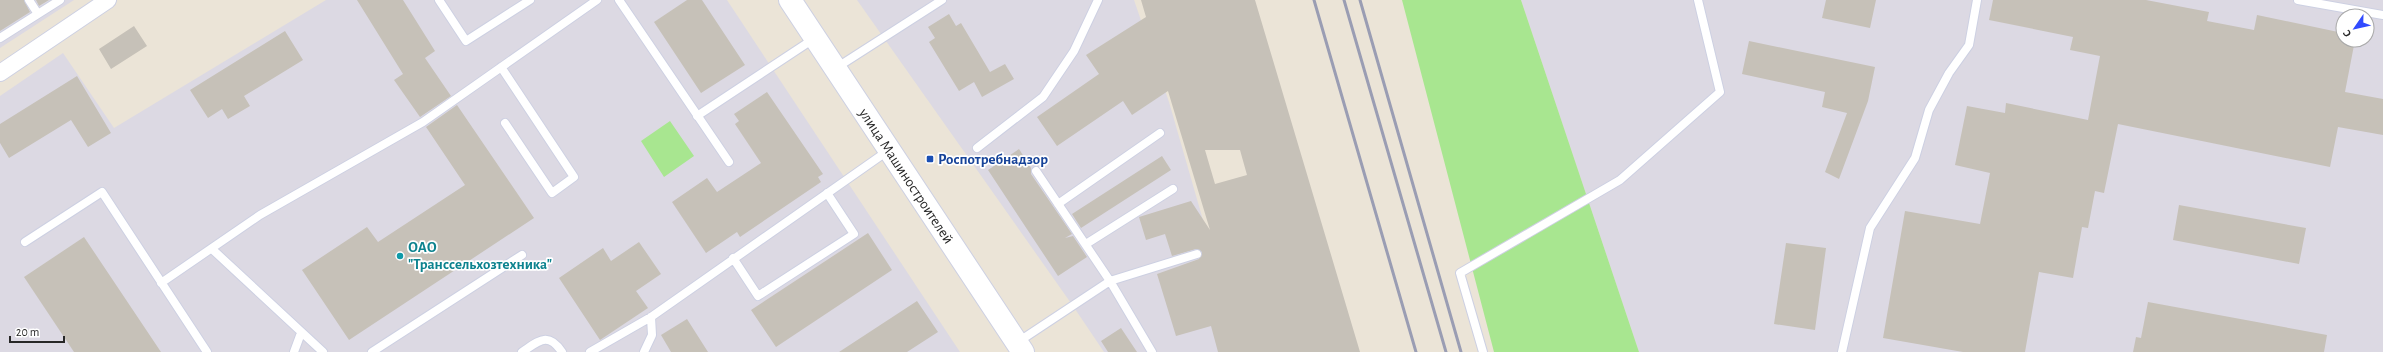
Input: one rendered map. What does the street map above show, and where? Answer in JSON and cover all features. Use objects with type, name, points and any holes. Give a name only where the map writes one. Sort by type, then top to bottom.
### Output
[{"type":"main road","name":"улица Машиностроителей","points":[[790,0],[1020,347]]},
{"type":"street","points":[[0,73],[108,0]]},
{"type":"lane","points":[[29,0],[38,14]]},
{"type":"lane","points":[[0,38],[60,0]]},
{"type":"lane","points":[[439,0],[466,41],[530,0]]},
{"type":"lane","points":[[161,283],[260,215],[423,122],[597,0]]},
{"type":"lane","points":[[619,0],[728,162]]},
{"type":"lane","points":[[835,68],[942,0]]},
{"type":"lane","points":[[977,148],[1043,97],[1074,52],[1098,0]]},
{"type":"lane","points":[[1483,352],[1460,273],[1620,180],[1720,92],[1698,0]]},
{"type":"lane","points":[[1842,352],[1870,228],[1915,158],[1929,110],[1949,73],[1969,45],[1977,0]]},
{"type":"lane","points":[[2298,0],[2383,15]]},
{"type":"lane","points":[[697,116],[815,38]]},
{"type":"lane","points":[[501,67],[574,177],[552,193],[505,123]]},
{"type":"lane","points":[[1058,204],[1160,133]]},
{"type":"lane","points":[[590,352],[651,317],[889,149]]},
{"type":"lane","points":[[1036,171],[1110,281],[1152,352]]},
{"type":"lane","points":[[1086,244],[1173,189]]},
{"type":"lane","points":[[25,242],[102,192],[207,352]]},
{"type":"lane","points":[[733,258],[758,296],[854,234],[827,193]]},
{"type":"lane","points":[[212,249],[323,352]]},
{"type":"lane","points":[[1020,347],[1110,281],[1197,254]]},
{"type":"lane","points":[[372,352],[522,255]]},
{"type":"lane","points":[[644,352],[652,335],[651,317]]},
{"type":"lane","points":[[294,352],[301,333]]},
{"type":"lane","points":[[522,352],[540,340],[549,340],[556,343],[562,352]]},
{"type":"shaded area","points":[[0,0],[74,0],[0,48]]},
{"type":"shaded area","points":[[326,0],[727,0],[960,352],[0,352],[0,96],[63,53],[114,128]]},
{"type":"shaded area","points":[[857,0],[1134,0],[1169,102],[1241,352],[1104,352]]},
{"type":"shaded area","points":[[1521,0],[2383,0],[2383,352],[1639,352]]},
{"type":"green space","points":[[1402,0],[1521,0],[1639,352],[1494,352]]},
{"type":"green space","points":[[670,121],[694,156],[664,177],[641,141]]},
{"type":"building","points":[[0,0],[24,0],[30,12],[0,31]]},
{"type":"building","points":[[36,0],[49,0],[39,6]]},
{"type":"building","points":[[357,0],[403,0],[435,51],[425,58],[451,96],[420,117],[394,80],[403,74]]},
{"type":"building","points":[[687,0],[702,0],[745,65],[701,93],[654,22]]},
{"type":"building","points":[[1141,0],[1255,0],[1360,352],[1218,352],[1211,326],[1176,336],[1157,274],[1199,259],[1202,252],[1196,249],[1172,256],[1165,234],[1146,240],[1139,217],[1191,201],[1210,230],[1168,91],[1132,115],[1123,101],[1057,146],[1037,117],[1099,74],[1086,55],[1146,17]],"holes":[[[1205,150],[1240,150],[1247,175],[1215,184]]]},
{"type":"building","points":[[1826,0],[1876,0],[1870,28],[1822,18]]},
{"type":"building","points":[[1993,0],[2146,0],[2209,12],[2207,21],[2254,30],[2257,15],[2335,31],[2335,48],[2353,48],[2345,92],[2383,99],[2383,135],[2338,127],[2330,167],[2118,124],[2104,193],[2095,191],[2088,228],[2082,227],[2073,278],[2039,272],[2025,352],[1963,352],[1883,338],[1905,211],[1980,224],[1990,173],[1955,165],[1967,106],[2005,113],[2006,103],[2088,120],[2100,56],[2070,50],[2073,37],[1989,20]]},
{"type":"building","points":[[949,14],[956,26],[961,23],[990,72],[1005,64],[1014,79],[982,97],[974,82],[959,91],[929,42],[935,38],[928,27]]},
{"type":"building","points":[[134,26],[147,46],[111,69],[99,49]]},
{"type":"building","points":[[285,31],[303,60],[244,96],[250,106],[228,119],[222,109],[208,118],[190,90]]},
{"type":"building","points":[[1749,41],[1875,67],[1868,101],[1839,179],[1825,172],[1847,113],[1822,107],[1825,92],[1742,74]]},
{"type":"building","points":[[77,76],[111,133],[88,147],[71,120],[9,158],[0,143],[0,124]]},
{"type":"building","points":[[767,92],[823,174],[818,177],[821,182],[740,237],[737,232],[706,253],[672,202],[707,178],[717,192],[761,163],[735,124],[739,121],[734,114]]},
{"type":"building","name":"ОАО \"Транссельхозтехника\"","points":[[457,105],[534,218],[349,340],[302,270],[367,227],[378,242],[465,185],[426,127]]},
{"type":"building","points":[[1019,149],[1031,168],[1031,174],[1072,234],[1065,238],[1073,236],[1087,257],[1058,276],[988,170]]},
{"type":"building","points":[[1162,156],[1171,170],[1081,228],[1072,214]]},
{"type":"building","points":[[2179,205],[2306,228],[2299,264],[2173,240]]},
{"type":"building","points":[[868,233],[892,270],[776,347],[751,310]]},
{"type":"building","points":[[84,237],[161,352],[74,352],[24,277]]},
{"type":"building","points":[[639,242],[661,274],[636,291],[648,308],[600,340],[559,278],[603,248],[611,261]]},
{"type":"building","points":[[1786,243],[1826,248],[1815,330],[1774,324]]},
{"type":"building","points":[[917,301],[938,332],[907,352],[839,352]]},
{"type":"building","points":[[2148,302],[2327,335],[2324,352],[2133,352],[2136,337],[2141,338]]},
{"type":"building","points":[[687,319],[708,352],[671,352],[661,335]]},
{"type":"building","points":[[1121,328],[1137,352],[1108,352],[1101,341]]},
{"type":"railway","points":[[1314,0],[1416,352]]},
{"type":"railway","points":[[1344,0],[1446,352]]},
{"type":"railway","points":[[1360,0],[1461,352]]},
{"type":"place","name":"Роспотребнадзор","points":[[930,159]]},
{"type":"place","name":"ОАО \"Транссельхозтехника\"","points":[[400,256]]}]
